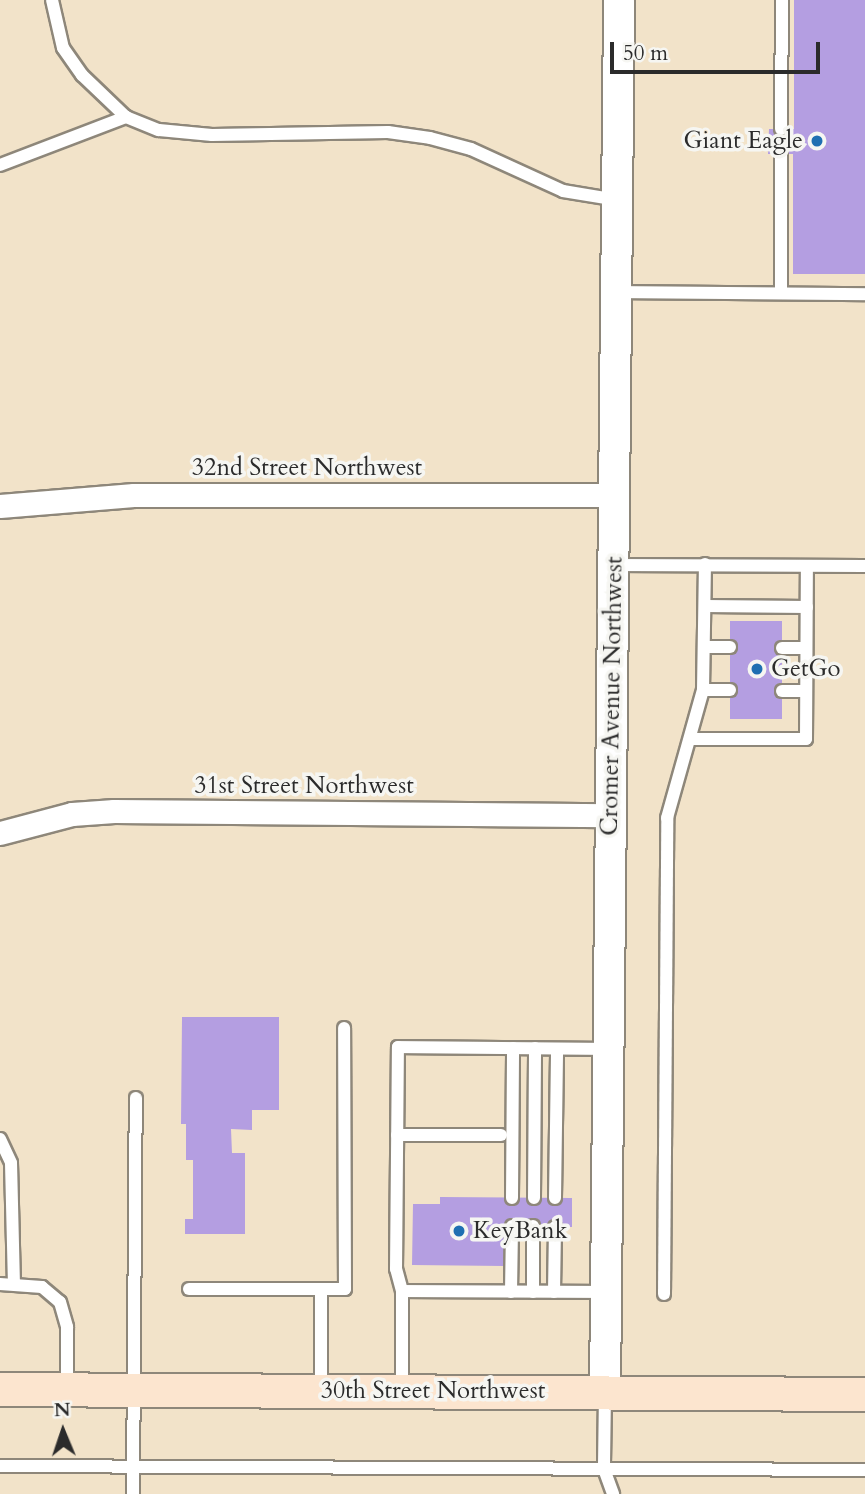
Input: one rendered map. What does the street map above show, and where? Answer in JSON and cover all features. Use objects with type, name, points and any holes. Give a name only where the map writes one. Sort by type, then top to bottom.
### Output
[{"type":"main road","name":"30th Street Northwest","points":[[0,1389],[865,1394]]},
{"type":"street","name":"Cromer Avenue Northwest","points":[[606,1393],[619,0]]},
{"type":"street","name":"32nd Street Northwest","points":[[0,506],[134,495],[614,495]]},
{"type":"street","name":"31st Street Northwest","points":[[0,833],[72,814],[114,811],[611,815]]},
{"type":"lane","points":[[52,0],[63,48],[82,75],[126,117],[159,130],[212,135],[388,132],[430,138],[471,149],[563,191],[618,200]]},
{"type":"lane","points":[[781,129],[782,0]]},
{"type":"lane","points":[[0,165],[126,117]]},
{"type":"lane","points":[[781,154],[781,293]]},
{"type":"lane","points":[[616,292],[865,294]]},
{"type":"lane","points":[[613,565],[865,566]]},
{"type":"lane","points":[[664,1294],[667,818],[703,690],[705,565]]},
{"type":"lane","points":[[690,739],[806,739],[807,566]]},
{"type":"lane","points":[[705,606],[807,607]]},
{"type":"lane","points":[[704,648],[730,648]]},
{"type":"lane","points":[[782,648],[806,648]]},
{"type":"lane","points":[[703,690],[730,690]]},
{"type":"lane","points":[[782,691],[806,691]]},
{"type":"lane","points":[[189,1289],[345,1289],[344,1028]]},
{"type":"lane","points":[[402,1390],[402,1291],[396,1269],[398,1047],[609,1049]]},
{"type":"lane","points":[[512,1198],[513,1048]]},
{"type":"lane","points":[[534,1198],[535,1048]]},
{"type":"lane","points":[[555,1198],[557,1049]]},
{"type":"lane","points":[[133,1494],[136,1098]]},
{"type":"lane","points":[[397,1135],[501,1135]]},
{"type":"lane","points":[[0,1139],[11,1163],[7,1284],[42,1287],[60,1302],[67,1327],[67,1390]]},
{"type":"lane","points":[[511,1292],[512,1226]]},
{"type":"lane","points":[[533,1226],[533,1292]]},
{"type":"lane","points":[[555,1227],[555,1292]]},
{"type":"lane","points":[[320,1289],[321,1390]]},
{"type":"lane","points":[[402,1291],[607,1292]]},
{"type":"lane","points":[[606,1393],[604,1469],[613,1494]]},
{"type":"lane","points":[[0,1466],[865,1470]]},
{"type":"building","name":"Giant Eagle","points":[[794,0],[865,0],[865,274],[793,274],[793,154],[768,154],[769,129],[794,129]]},
{"type":"building","points":[[730,621],[782,621],[782,719],[730,719]]},
{"type":"building","points":[[182,1017],[279,1017],[279,1110],[252,1110],[252,1130],[231,1129],[232,1153],[245,1153],[245,1234],[185,1234],[185,1219],[193,1219],[193,1160],[186,1160],[186,1124],[181,1124]]},
{"type":"building","points":[[440,1197],[572,1198],[572,1227],[504,1227],[504,1266],[412,1265],[413,1204],[440,1204]]},
{"type":"place","name":"Giant Eagle","points":[[817,141]]},
{"type":"place","name":"GetGo","points":[[757,669]]},
{"type":"place","name":"KeyBank","points":[[459,1231]]}]
